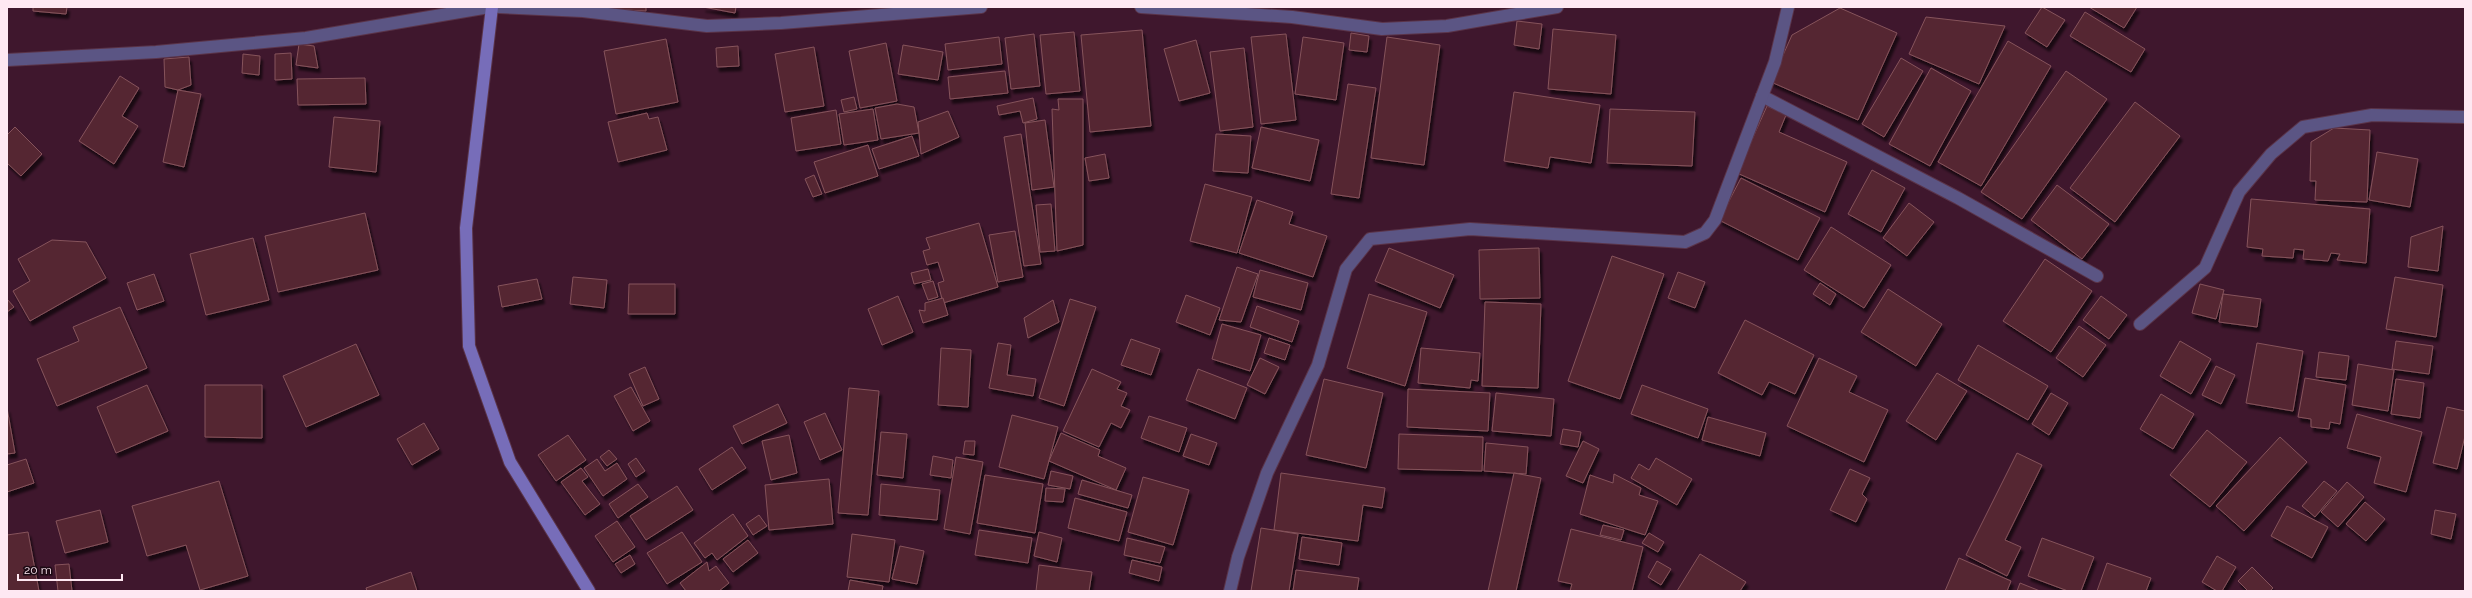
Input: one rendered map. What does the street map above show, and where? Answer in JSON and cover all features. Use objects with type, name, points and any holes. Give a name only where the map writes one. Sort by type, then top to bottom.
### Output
[{"type":"street","points":[[7,60],[156,52],[306,38],[490,7],[466,228],[469,346],[510,462],[589,591]]},
{"type":"street","points":[[499,7],[584,11],[707,26],[782,23],[980,7]]},
{"type":"street","points":[[1141,7],[1292,18],[1382,29],[1447,26],[1557,7]]},
{"type":"street","points":[[1230,591],[1238,557],[1268,473],[1318,365],[1346,269],[1370,239],[1470,229],[1685,242],[1705,233],[1715,220],[1775,62],[1788,7]]},
{"type":"street","points":[[1762,96],[1958,198],[2097,276]]},
{"type":"street","points":[[2140,324],[2205,268],[2239,192],[2271,154],[2303,127],[2372,115],[2465,117]]},
{"type":"building","points":[[33,7],[67,7],[66,14],[33,11]]},
{"type":"building","points":[[566,7],[646,7],[646,11]]},
{"type":"building","points":[[703,7],[736,7],[735,13]]},
{"type":"building","points":[[2042,7],[2065,20],[2047,47],[2025,33]]},
{"type":"building","points":[[2089,7],[2137,7],[2124,28]]},
{"type":"building","points":[[1840,8],[1897,33],[1858,120],[1771,82],[1792,35]]},
{"type":"building","points":[[2085,12],[2145,49],[2131,72],[2070,36]]},
{"type":"building","points":[[1926,17],[2005,26],[1979,84],[1909,54]]},
{"type":"building","points":[[1517,21],[1542,24],[1539,49],[1514,45]]},
{"type":"building","points":[[1553,29],[1616,35],[1611,94],[1548,89]]},
{"type":"building","points":[[1142,30],[1151,126],[1090,132],[1081,35]]},
{"type":"building","points":[[1074,32],[1080,91],[1046,94],[1040,35]]},
{"type":"building","points":[[1351,33],[1369,36],[1367,52],[1349,50]]},
{"type":"building","points":[[1034,34],[1040,86],[1011,89],[1005,38]]},
{"type":"building","points":[[1286,34],[1296,120],[1261,124],[1251,37]]},
{"type":"building","points":[[999,37],[1002,64],[948,70],[945,44]]},
{"type":"building","points":[[1303,37],[1344,43],[1336,100],[1295,94]]},
{"type":"building","points":[[1387,37],[1440,45],[1424,165],[1371,158]]},
{"type":"building","points":[[666,39],[678,102],[616,114],[604,51]]},
{"type":"building","points":[[1196,40],[1210,93],[1179,101],[1164,49]]},
{"type":"building","points":[[2008,41],[2051,66],[1981,186],[1938,162]]},
{"type":"building","points":[[886,43],[897,101],[860,108],[849,51]]},
{"type":"building","points":[[299,44],[314,46],[318,68],[296,65]]},
{"type":"building","points":[[903,45],[943,52],[938,80],[898,74]]},
{"type":"building","points":[[738,46],[739,66],[717,67],[716,48]]},
{"type":"building","points":[[814,47],[824,106],[785,112],[775,54]]},
{"type":"building","points":[[1244,48],[1253,127],[1220,131],[1210,52]]},
{"type":"building","points":[[291,53],[292,79],[275,80],[275,54]]},
{"type":"building","points":[[243,54],[260,56],[259,75],[242,73]]},
{"type":"building","points":[[189,57],[191,85],[178,90],[165,87],[164,59]]},
{"type":"building","points":[[1901,58],[1923,71],[1884,137],[1862,124]]},
{"type":"building","points":[[1931,68],[1971,91],[1930,166],[1889,144]]},
{"type":"building","points":[[1005,71],[1008,93],[950,99],[948,77]]},
{"type":"building","points":[[2066,71],[2107,99],[2022,219],[1981,192]]},
{"type":"building","points":[[120,76],[139,88],[122,116],[138,126],[114,164],[79,141]]},
{"type":"building","points":[[365,78],[366,104],[298,105],[297,79]]},
{"type":"building","points":[[1348,84],[1376,88],[1359,198],[1331,194]]},
{"type":"building","points":[[178,90],[201,94],[184,167],[163,162]]},
{"type":"building","points":[[1514,92],[1600,105],[1591,163],[1550,157],[1548,168],[1504,161]]},
{"type":"building","points":[[854,97],[857,109],[844,112],[841,100]]},
{"type":"building","points":[[1033,98],[1037,119],[1023,123],[1020,111],[999,115],[997,106]]},
{"type":"building","points":[[1058,99],[1083,99],[1083,245],[1057,251],[1052,109],[1059,110]]},
{"type":"building","points":[[2135,102],[2180,136],[2115,222],[2070,188]]},
{"type":"building","points":[[897,104],[914,107],[919,133],[881,139],[875,108]]},
{"type":"building","points":[[1767,106],[1786,115],[1779,132],[1847,162],[1825,212],[1737,173]]},
{"type":"building","points":[[873,109],[878,140],[844,145],[839,114]]},
{"type":"building","points":[[1610,109],[1695,112],[1692,166],[1607,163]]},
{"type":"building","points":[[836,110],[841,144],[796,151],[791,118]]},
{"type":"building","points":[[948,111],[959,137],[921,154],[918,122]]},
{"type":"building","points":[[647,113],[649,119],[658,117],[667,150],[618,162],[608,122]]},
{"type":"building","points":[[334,117],[380,121],[376,172],[329,167]]},
{"type":"building","points":[[1045,120],[1054,187],[1032,190],[1025,123]]},
{"type":"building","points":[[15,127],[42,154],[21,176],[7,163],[7,135]]},
{"type":"building","points":[[1261,127],[1319,140],[1310,181],[1252,168]]},
{"type":"building","points":[[2334,128],[2370,130],[2367,202],[2315,200],[2316,181],[2310,181],[2311,142]]},
{"type":"building","points":[[1021,134],[1041,264],[1024,266],[1004,137]]},
{"type":"building","points":[[1216,134],[1251,136],[1248,173],[1213,171]]},
{"type":"building","points":[[912,136],[919,156],[879,169],[872,149]]},
{"type":"building","points":[[868,145],[878,176],[825,193],[814,162]]},
{"type":"building","points":[[2377,152],[2418,159],[2410,207],[2369,200]]},
{"type":"building","points":[[1105,154],[1109,178],[1089,181],[1085,158]]},
{"type":"building","points":[[1872,170],[1905,188],[1881,232],[1848,214]]},
{"type":"building","points":[[814,175],[822,194],[813,197],[805,179]]},
{"type":"building","points":[[1741,178],[1820,218],[1798,260],[1719,220]]},
{"type":"building","points":[[1205,184],[1252,197],[1237,253],[1190,241]]},
{"type":"building","points":[[2057,185],[2109,224],[2082,259],[2031,220]]},
{"type":"building","points":[[2251,199],[2370,209],[2366,263],[2337,260],[2340,254],[2331,253],[2328,261],[2303,259],[2304,250],[2294,249],[2293,258],[2262,256],[2263,249],[2247,247]]},
{"type":"building","points":[[1257,200],[1293,212],[1289,224],[1327,236],[1313,277],[1239,253]]},
{"type":"building","points":[[1909,203],[1934,222],[1907,256],[1883,238]]},
{"type":"building","points":[[1051,204],[1055,251],[1040,252],[1036,205]]},
{"type":"building","points":[[365,213],[378,270],[278,292],[265,236]]},
{"type":"building","points":[[979,223],[998,287],[943,303],[938,283],[944,281],[938,262],[927,265],[923,251],[930,249],[926,238]]},
{"type":"building","points":[[2443,226],[2438,271],[2408,267],[2411,237]]},
{"type":"building","points":[[1831,227],[1891,265],[1864,308],[1804,270]]},
{"type":"building","points":[[1015,231],[1023,277],[998,282],[989,235]]},
{"type":"building","points":[[253,238],[269,300],[206,315],[190,254]]},
{"type":"building","points":[[52,240],[86,242],[106,278],[30,321],[13,291],[30,281],[18,259]]},
{"type":"building","points":[[1389,248],[1454,275],[1440,308],[1375,281]]},
{"type":"building","points":[[1539,248],[1540,298],[1480,299],[1479,250]]},
{"type":"building","points":[[1612,256],[1664,274],[1620,399],[1568,381]]},
{"type":"building","points":[[2045,259],[2092,291],[2051,352],[2003,321]]},
{"type":"building","points":[[1237,267],[1258,274],[1241,322],[1219,320]]},
{"type":"building","points":[[928,269],[931,280],[914,284],[911,273]]},
{"type":"building","points":[[1260,270],[1308,283],[1301,310],[1253,297]]},
{"type":"building","points":[[1678,272],[1705,282],[1695,308],[1668,298]]},
{"type":"building","points":[[154,274],[164,301],[137,310],[127,283]]},
{"type":"building","points":[[573,277],[607,280],[604,308],[570,304]]},
{"type":"building","points":[[2395,277],[2443,285],[2436,337],[2386,329]]},
{"type":"building","points":[[537,279],[542,299],[502,307],[498,286]]},
{"type":"building","points":[[933,281],[938,297],[928,300],[922,284]]},
{"type":"building","points":[[1820,283],[1836,294],[1830,305],[1813,294]]},
{"type":"building","points":[[629,284],[675,284],[675,314],[628,314]]},
{"type":"building","points":[[2200,284],[2224,290],[2216,319],[2192,313]]},
{"type":"building","points":[[1888,289],[1942,324],[1916,366],[1861,332]]},
{"type":"building","points":[[1369,294],[1427,312],[1405,386],[1347,368]]},
{"type":"building","points":[[2223,294],[2261,299],[2257,327],[2219,322]]},
{"type":"building","points":[[1186,295],[1220,308],[1210,335],[1176,322]]},
{"type":"building","points":[[898,296],[913,332],[882,345],[868,309]]},
{"type":"building","points":[[2101,296],[2127,315],[2109,339],[2083,320]]},
{"type":"building","points":[[943,298],[948,315],[923,323],[919,310],[925,311],[925,303]]},
{"type":"building","points":[[7,299],[14,307],[7,312]]},
{"type":"building","points":[[1070,299],[1096,307],[1064,406],[1039,398]]},
{"type":"building","points":[[1053,300],[1059,322],[1028,338],[1024,318]]},
{"type":"building","points":[[1485,302],[1541,304],[1538,388],[1482,386]]},
{"type":"building","points":[[1257,306],[1299,321],[1292,342],[1250,327]]},
{"type":"building","points":[[120,307],[147,368],[57,406],[37,359],[79,341],[73,327]]},
{"type":"building","points":[[1745,320],[1814,355],[1795,394],[1769,382],[1762,395],[1718,373]]},
{"type":"building","points":[[1222,324],[1261,335],[1250,371],[1212,359]]},
{"type":"building","points":[[2079,326],[2106,345],[2083,377],[2056,358]]},
{"type":"building","points":[[1269,338],[1290,345],[1285,360],[1264,353]]},
{"type":"building","points":[[1131,339],[1160,349],[1151,375],[1121,365]]},
{"type":"building","points":[[2180,341],[2211,359],[2191,394],[2160,376]]},
{"type":"building","points":[[2396,341],[2433,346],[2429,374],[2392,369]]},
{"type":"building","points":[[998,343],[1011,345],[1007,375],[1036,379],[1033,396],[989,388]]},
{"type":"building","points":[[2257,343],[2303,351],[2293,411],[2246,403]]},
{"type":"building","points":[[356,344],[379,395],[306,427],[283,376]]},
{"type":"building","points":[[1978,345],[2048,386],[2028,420],[1958,380]]},
{"type":"building","points":[[941,348],[971,350],[968,407],[938,405]]},
{"type":"building","points":[[1421,348],[1480,353],[1478,381],[1471,380],[1470,388],[1418,383]]},
{"type":"building","points":[[2319,352],[2349,356],[2346,380],[2316,377]]},
{"type":"building","points":[[1260,358],[1279,367],[1265,394],[1247,385]]},
{"type":"building","points":[[1819,358],[1857,376],[1849,392],[1888,410],[1864,462],[1787,426]]},
{"type":"building","points":[[2358,364],[2394,370],[2388,411],[2352,405]]},
{"type":"building","points":[[2216,366],[2235,375],[2221,404],[2202,395]]},
{"type":"building","points":[[645,367],[659,399],[643,406],[629,374]]},
{"type":"building","points":[[1092,369],[1121,382],[1117,389],[1127,393],[1121,406],[1130,410],[1121,428],[1111,423],[1099,447],[1063,431]]},
{"type":"building","points":[[1198,369],[1247,388],[1235,419],[1186,400]]},
{"type":"building","points":[[1937,373],[1967,391],[1936,440],[1906,421]]},
{"type":"building","points":[[2305,378],[2346,385],[2340,424],[2330,422],[2329,429],[2311,427],[2311,419],[2298,417]]},
{"type":"building","points":[[1324,379],[1383,393],[1366,468],[1306,455]]},
{"type":"building","points":[[2396,379],[2424,383],[2420,418],[2391,414]]},
{"type":"building","points":[[147,385],[168,431],[116,453],[97,407]]},
{"type":"building","points":[[205,385],[262,385],[262,438],[205,437]]},
{"type":"building","points":[[1642,385],[1708,409],[1698,438],[1631,414]]},
{"type":"building","points":[[631,387],[650,421],[633,431],[614,396]]},
{"type":"building","points":[[849,388],[879,391],[868,515],[838,513]]},
{"type":"building","points":[[1408,389],[1490,393],[1488,431],[1407,427]]},
{"type":"building","points":[[1496,393],[1554,399],[1551,436],[1492,431]]},
{"type":"building","points":[[2051,393],[2068,403],[2049,435],[2032,424]]},
{"type":"building","points":[[2161,394],[2194,414],[2173,449],[2140,429]]},
{"type":"building","points":[[778,404],[787,423],[742,444],[733,426]]},
{"type":"building","points":[[2447,407],[2465,411],[2465,436],[2457,469],[2433,463]]},
{"type":"building","points":[[7,408],[15,453],[7,454]]},
{"type":"building","points":[[825,413],[842,450],[820,460],[804,422]]},
{"type":"building","points":[[2357,414],[2422,432],[2406,492],[2374,483],[2381,457],[2347,448]]},
{"type":"building","points":[[1012,415],[1058,427],[1044,479],[999,467]]},
{"type":"building","points":[[1149,416],[1187,428],[1179,452],[1141,438]]},
{"type":"building","points":[[1708,417],[1766,433],[1760,456],[1702,440]]},
{"type":"building","points":[[424,423],[439,449],[412,465],[397,439]]},
{"type":"building","points":[[1563,429],[1581,432],[1578,447],[1560,444]]},
{"type":"building","points":[[2207,430],[2247,462],[2210,507],[2170,475]]},
{"type":"building","points":[[881,432],[907,434],[903,478],[877,475]]},
{"type":"building","points":[[1061,433],[1100,450],[1098,456],[1126,468],[1116,490],[1049,461]]},
{"type":"building","points":[[1191,434],[1217,443],[1209,465],[1183,456]]},
{"type":"building","points":[[1399,434],[1483,437],[1482,471],[1398,469]]},
{"type":"building","points":[[568,435],[586,460],[556,481],[538,455]]},
{"type":"building","points":[[789,435],[797,473],[771,480],[762,441]]},
{"type":"building","points":[[2280,437],[2307,462],[2244,531],[2216,506]]},
{"type":"building","points":[[965,441],[975,441],[974,455],[963,454]]},
{"type":"building","points":[[1583,441],[1599,449],[1583,483],[1566,476]]},
{"type":"building","points":[[1486,443],[1528,447],[1526,474],[1484,471]]},
{"type":"building","points":[[732,447],[746,468],[712,490],[699,469]]},
{"type":"building","points":[[609,450],[617,459],[607,466],[600,457]]},
{"type":"building","points":[[2017,453],[2042,465],[2005,540],[2021,547],[2007,576],[1966,555]]},
{"type":"building","points":[[933,456],[953,460],[951,478],[930,475]]},
{"type":"building","points":[[956,457],[983,462],[970,534],[944,529]]},
{"type":"building","points":[[636,458],[645,471],[636,477],[628,464]]},
{"type":"building","points":[[1656,458],[1692,479],[1677,505],[1631,478],[1639,464],[1649,470]]},
{"type":"building","points":[[26,459],[34,483],[7,492],[7,465]]},
{"type":"building","points":[[597,459],[605,471],[617,463],[627,479],[603,496],[584,468]]},
{"type":"building","points":[[581,468],[588,477],[582,481],[600,504],[585,515],[561,482]]},
{"type":"building","points":[[1850,469],[1870,478],[1862,494],[1867,499],[1856,522],[1830,510]]},
{"type":"building","points":[[1051,471],[1073,476],[1070,489],[1048,485]]},
{"type":"building","points":[[1281,473],[1385,488],[1382,508],[1363,505],[1358,541],[1274,530]]},
{"type":"building","points":[[1514,473],[1541,478],[1516,591],[1488,591]]},
{"type":"building","points":[[1614,474],[1641,488],[1639,495],[1658,501],[1645,535],[1580,514],[1590,475],[1613,483]]},
{"type":"building","points":[[985,475],[1043,484],[1035,533],[977,523]]},
{"type":"building","points":[[1143,477],[1189,490],[1173,545],[1128,532]]},
{"type":"building","points":[[829,479],[833,524],[769,530],[765,485]]},
{"type":"building","points":[[1082,480],[1132,495],[1128,508],[1078,494]]},
{"type":"building","points":[[219,481],[248,576],[200,590],[186,545],[147,556],[132,506]]},
{"type":"building","points":[[2324,481],[2337,491],[2315,517],[2302,506]]},
{"type":"building","points":[[2347,482],[2364,497],[2338,527],[2321,512]]},
{"type":"building","points":[[638,484],[648,497],[618,518],[609,504]]},
{"type":"building","points":[[881,484],[940,490],[937,520],[879,515]]},
{"type":"building","points":[[677,486],[693,510],[646,540],[630,516]]},
{"type":"building","points":[[1046,488],[1065,489],[1063,502],[1045,501]]},
{"type":"building","points":[[1075,498],[1127,512],[1119,541],[1068,528]]},
{"type":"building","points":[[2365,502],[2385,519],[2366,541],[2346,524]]},
{"type":"building","points":[[2287,506],[2328,527],[2312,558],[2271,536]]},
{"type":"building","points":[[100,510],[108,542],[65,553],[56,521]]},
{"type":"building","points":[[2435,510],[2456,514],[2451,539],[2431,534]]},
{"type":"building","points":[[733,514],[748,536],[717,560],[712,553],[705,558],[694,543]]},
{"type":"building","points":[[759,515],[767,526],[753,535],[746,524]]},
{"type":"building","points":[[617,521],[635,547],[613,562],[595,536]]},
{"type":"building","points":[[1603,525],[1624,530],[1621,540],[1600,535]]},
{"type":"building","points":[[1261,528],[1298,534],[1289,591],[1251,591]]},
{"type":"building","points":[[1571,529],[1643,547],[1632,591],[1570,591],[1572,584],[1558,581]]},
{"type":"building","points":[[979,530],[1032,538],[1028,563],[975,555]]},
{"type":"building","points":[[28,532],[39,591],[7,591],[7,535]]},
{"type":"building","points":[[682,532],[702,562],[667,584],[647,553]]},
{"type":"building","points":[[1039,532],[1062,538],[1057,562],[1034,556]]},
{"type":"building","points":[[1649,533],[1664,542],[1658,552],[1642,543]]},
{"type":"building","points":[[852,534],[895,540],[889,582],[847,577]]},
{"type":"building","points":[[1302,537],[1342,543],[1339,565],[1299,559]]},
{"type":"building","points":[[1127,538],[1165,547],[1160,563],[1124,555]]},
{"type":"building","points":[[2042,538],[2094,557],[2081,591],[2068,591],[2028,576]]},
{"type":"building","points":[[748,540],[758,553],[733,572],[723,559]]},
{"type":"building","points":[[900,546],[924,551],[917,584],[892,579]]},
{"type":"building","points":[[1700,554],[1746,582],[1740,591],[1677,591]]},
{"type":"building","points":[[630,555],[635,564],[621,573],[615,564]]},
{"type":"building","points":[[2217,556],[2236,567],[2222,591],[2217,591],[2202,582]]},
{"type":"building","points":[[1959,558],[2011,581],[2007,591],[1945,591]]},
{"type":"building","points":[[1132,560],[1162,567],[1159,581],[1129,573]]},
{"type":"building","points":[[1657,561],[1671,569],[1661,585],[1648,577]]},
{"type":"building","points":[[707,562],[709,571],[716,566],[729,583],[719,591],[686,591],[680,583]]},
{"type":"building","points":[[2107,563],[2151,578],[2146,591],[2097,591]]},
{"type":"building","points":[[69,564],[72,591],[58,591],[55,565]]},
{"type":"building","points":[[1039,565],[1092,572],[1089,591],[1036,591]]},
{"type":"building","points":[[2252,567],[2273,588],[2270,591],[2248,591],[2238,581]]},
{"type":"building","points":[[1296,570],[1359,578],[1357,591],[1293,591]]},
{"type":"building","points":[[411,572],[417,591],[367,591],[366,588]]},
{"type":"building","points":[[850,580],[883,586],[882,591],[848,591]]},
{"type":"building","points":[[2020,583],[2040,591],[2017,591]]}]
